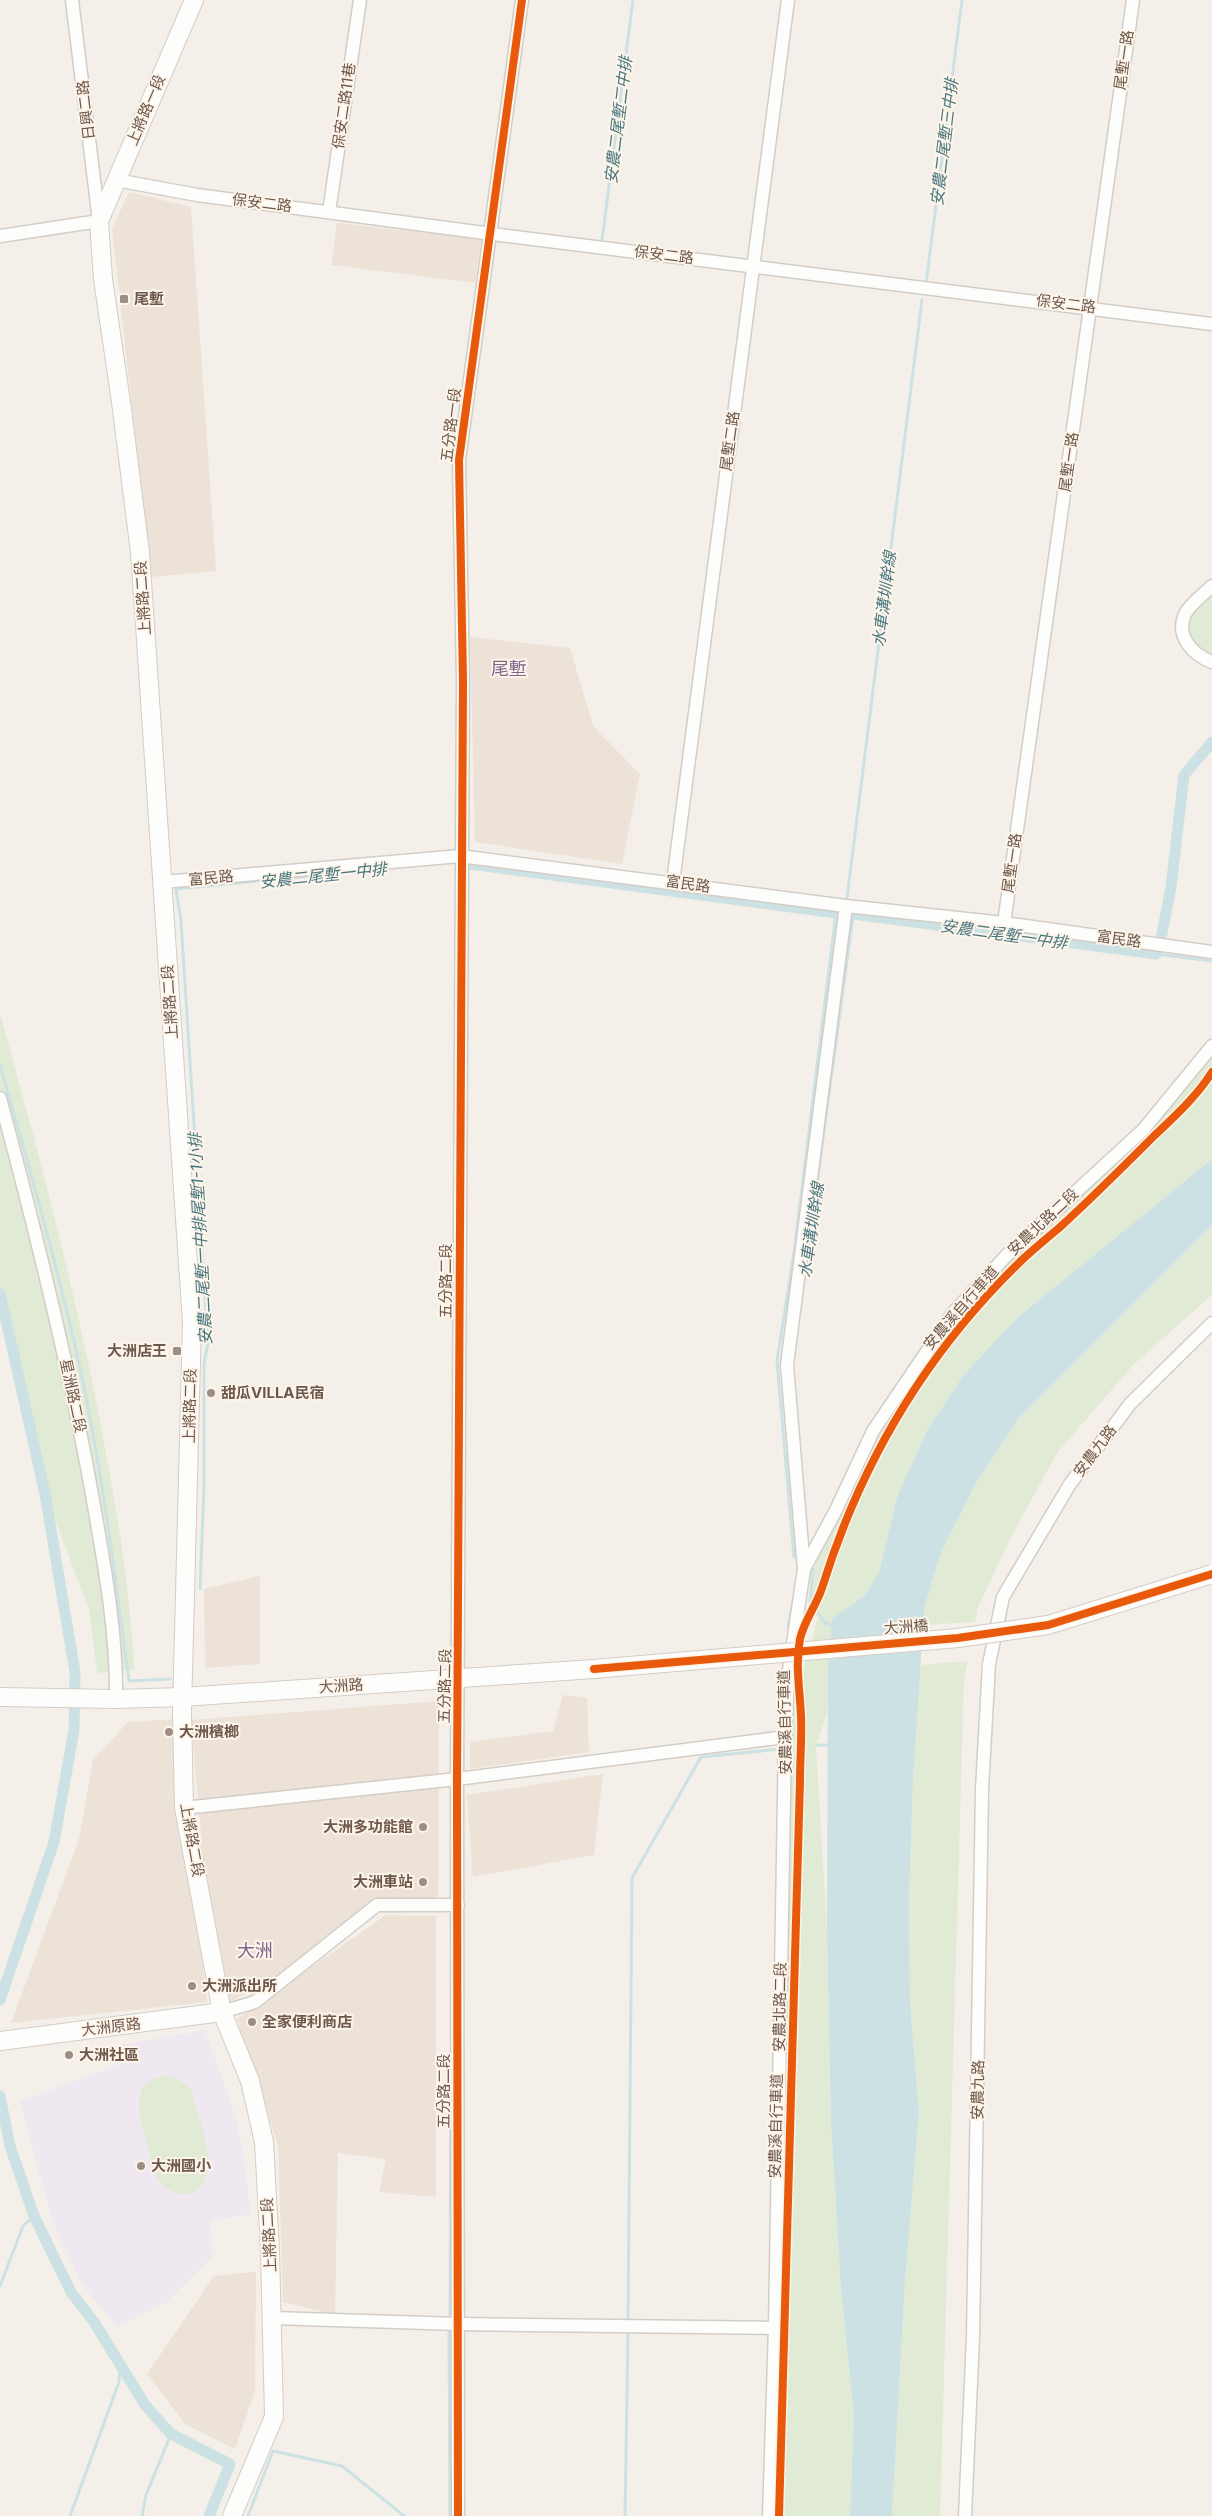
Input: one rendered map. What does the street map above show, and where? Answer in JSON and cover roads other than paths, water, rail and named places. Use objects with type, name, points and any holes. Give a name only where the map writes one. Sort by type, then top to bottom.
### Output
[{"type":"main road","name":"上將路一段","points":[[99,221],[194,0]]},
{"type":"main road","name":"上將路二段","points":[[99,221],[102,279],[121,402],[140,552],[192,1322],[183,1697],[184,1808],[222,2012],[250,2081],[264,2142],[273,2318],[274,2417],[232,2516]]},
{"type":"main road","name":"大洲橋","points":[[594,1669],[958,1638],[1048,1625],[1212,1574]]},
{"type":"main road","name":"大洲路","points":[[0,1697],[116,1699],[183,1697],[594,1669]]},
{"type":"main road","name":"大洲原路","points":[[0,2041],[222,2012]]},
{"type":"street","name":"日興二路","points":[[72,0],[99,221]]},
{"type":"street","name":"保安二路11巷","points":[[328,212],[360,0]]},
{"type":"street","name":"五分路一段","points":[[460,856],[463,681],[459,460],[492,234],[522,0]]},
{"type":"street","name":"尾塹二路","points":[[673,882],[788,0]]},
{"type":"street","name":"尾塹一路","points":[[1004,923],[1091,307],[1132,0]]},
{"type":"street","name":"保安二路","points":[[116,180],[197,195],[492,234],[1091,307],[1212,324]]},
{"type":"street","points":[[0,236],[99,221]]},
{"type":"street","points":[[1212,586],[1186,613],[1181,628],[1187,646],[1212,662]]},
{"type":"street","name":"富民路","points":[[162,882],[460,856],[673,882],[846,906],[1004,923],[1212,952]]},
{"type":"street","name":"五分路二段","points":[[458,2516],[460,856]]},
{"type":"street","points":[[804,1569],[787,1365],[846,906]]},
{"type":"street","name":"安農北路二段","points":[[769,2516],[775,2328],[784,1737],[788,1677],[804,1569],[836,1510],[873,1431],[953,1312],[1006,1256],[1143,1130],[1212,1046]]},
{"type":"street","name":"星洲路二段","points":[[0,1098],[38,1241],[74,1397],[105,1568],[116,1699]]},
{"type":"street","name":"安農九路","points":[[965,2516],[973,2337],[982,1789],[988,1664],[1003,1597],[1070,1484],[1130,1404],[1212,1323]]},
{"type":"street","points":[[184,1808],[458,1779],[784,1737]]},
{"type":"street","points":[[222,2012],[255,2002],[377,1906],[458,1904]]},
{"type":"street","points":[[273,2318],[458,2324],[775,2328]]},
{"type":"waterway","name":"安農二尾塹二中排","points":[[602,240],[633,0]]},
{"type":"waterway","name":"安農二尾塹三中排","points":[[926,284],[962,0]]},
{"type":"waterway","name":"水車溝圳幹線","points":[[847,898],[922,300]]},
{"type":"waterway","name":"安農二尾塹一中排","points":[[1161,939],[1171,887],[1184,775],[1212,742]]},
{"type":"waterway","points":[[470,864],[836,913]]},
{"type":"waterway","name":"安農二尾塹一中排尾塹1-1小排","points":[[200,1589],[204,1488],[204,1363],[208,1343],[181,921],[176,889],[370,870]]},
{"type":"waterway","points":[[794,1557],[777,1361],[794,1253],[836,913]]},
{"type":"waterway","name":"安農二尾塹一中排","points":[[853,914],[1156,954]]},
{"type":"waterway","name":"水車溝圳幹線","points":[[807,1257],[853,916]]},
{"type":"waterway","points":[[1156,954],[1212,961]]},
{"type":"waterway","points":[[0,1065],[68,1314],[85,1391],[106,1515],[129,1681],[170,1679]]},
{"type":"waterway","points":[[0,1294],[45,1494],[75,1672],[74,1730],[54,1842],[0,2000]]},
{"type":"waterway","name":"水車溝圳幹線","points":[[811,1604],[813,1569]]},
{"type":"waterway","points":[[788,1626],[793,1602]]},
{"type":"waterway","name":"水車溝圳幹線","points":[[818,1613],[825,1623],[834,1626]]},
{"type":"waterway","points":[[816,1745],[831,1745]]},
{"type":"waterway","points":[[628,2321],[632,1878],[701,1757],[780,1749]]},
{"type":"waterway","points":[[450,2320],[451,2063]]},
{"type":"waterway","points":[[0,2096],[10,2146],[34,2216],[71,2292],[94,2322],[145,2405],[171,2434],[230,2464],[209,2516]]},
{"type":"waterway","points":[[0,2286],[23,2226],[34,2216]]},
{"type":"waterway","points":[[449,2327],[450,2516]]},
{"type":"waterway","points":[[625,2516],[628,2331]]},
{"type":"waterway","points":[[70,2516],[119,2382],[120,2362]]},
{"type":"waterway","points":[[142,2516],[146,2495],[171,2434]]},
{"type":"waterway","points":[[248,2516],[273,2451],[342,2466],[404,2516]]},
{"type":"place","name":"尾塹","points":[[124,299]]},
{"type":"place","name":"大洲店王","points":[[177,1351]]},
{"type":"place","name":"甜瓜VILLA民宿","points":[[211,1393]]},
{"type":"place","name":"大洲檳榔","points":[[169,1732]]},
{"type":"place","name":"大洲多功能館","points":[[423,1827]]},
{"type":"place","name":"大洲車站","points":[[423,1882]]},
{"type":"place","name":"大洲派出所","points":[[192,1986]]},
{"type":"place","name":"全家便利商店","points":[[252,2022]]},
{"type":"place","name":"大洲社區","points":[[69,2055]]},
{"type":"place","name":"大洲國小","points":[[141,2166]]},
{"type":"district","name":"尾塹","points":[[509,669]]},
{"type":"district","name":"大洲","points":[[255,1951]]}]
